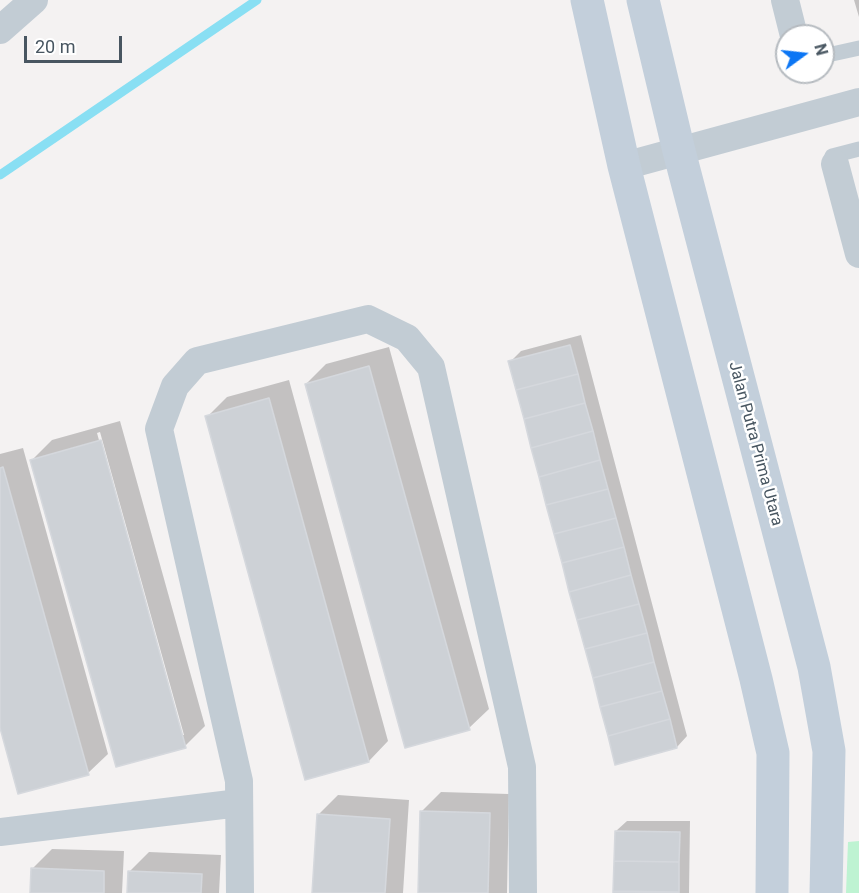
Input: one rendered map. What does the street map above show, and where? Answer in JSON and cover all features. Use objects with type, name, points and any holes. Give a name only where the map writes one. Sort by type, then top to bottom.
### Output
[{"type":"main road","points":[[586,0],[624,166],[773,753],[772,893]]},
{"type":"main road","name":"Jalan Putra Prima Utara","points":[[643,0],[679,151],[814,667],[829,751],[826,893]]},
{"type":"street","points":[[0,30],[34,0]]},
{"type":"street","points":[[785,0],[791,24]]},
{"type":"street","points":[[624,166],[859,102]]},
{"type":"street","points":[[835,164],[859,254]]},
{"type":"street","points":[[240,893],[239,781],[159,429],[175,386],[197,361],[368,319],[407,338],[431,367],[522,767],[524,893]]},
{"type":"street","points":[[0,832],[239,803]]},
{"type":"lane","points":[[835,53],[859,48]]},
{"type":"lane","points":[[835,164],[832,156],[859,149]]},
{"type":"green space","points":[[859,841],[859,893],[846,893],[848,842]]},
{"type":"building","points":[[570,345],[578,374],[516,390],[508,361]]},
{"type":"building","points":[[369,366],[470,730],[405,748],[305,384]]},
{"type":"building","points":[[578,374],[585,403],[524,419],[516,390]]},
{"type":"building","points":[[269,398],[369,762],[305,780],[205,416]]},
{"type":"building","points":[[585,403],[593,431],[531,448],[524,419]]},
{"type":"building","points":[[593,431],[600,460],[539,477],[531,448]]},
{"type":"building","points":[[101,440],[186,748],[116,767],[30,460]]},
{"type":"building","points":[[600,460],[608,489],[546,505],[539,477]]},
{"type":"building","points":[[3,467],[89,775],[18,794],[0,728],[0,468]]},
{"type":"building","points":[[608,489],[616,518],[554,534],[546,505]]},
{"type":"building","points":[[616,518],[624,547],[562,563],[554,534]]},
{"type":"building","points":[[624,547],[631,575],[569,592],[562,563]]},
{"type":"building","points":[[631,575],[639,604],[577,620],[569,592]]},
{"type":"building","points":[[639,604],[647,633],[585,649],[577,620]]},
{"type":"building","points":[[647,633],[654,662],[593,678],[585,649]]},
{"type":"building","points":[[654,662],[662,691],[600,707],[593,678]]},
{"type":"building","points":[[662,691],[670,719],[608,736],[600,707]]},
{"type":"building","points":[[670,719],[677,748],[615,765],[608,736]]},
{"type":"building","points":[[420,811],[490,813],[488,893],[418,893]]},
{"type":"building","points":[[317,814],[390,819],[385,893],[312,893]]},
{"type":"building","points":[[615,831],[680,832],[679,862],[614,861]]},
{"type":"building","points":[[614,861],[679,862],[679,892],[613,891]]},
{"type":"building","points":[[31,868],[104,871],[104,893],[30,893]]},
{"type":"building","points":[[128,871],[202,874],[201,893],[127,893]]},
{"type":"building","points":[[613,891],[679,892],[679,893],[613,893]]},
{"type":"waterway","points":[[0,175],[257,0]]}]
